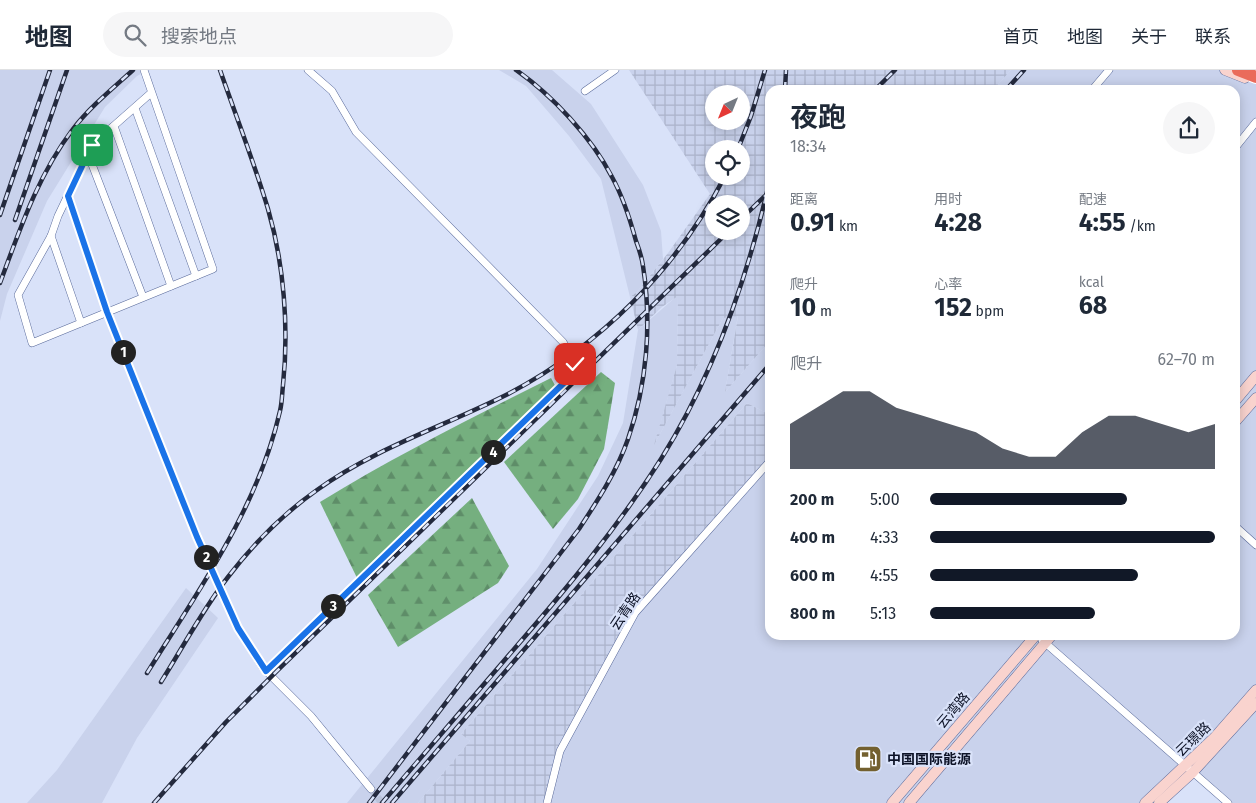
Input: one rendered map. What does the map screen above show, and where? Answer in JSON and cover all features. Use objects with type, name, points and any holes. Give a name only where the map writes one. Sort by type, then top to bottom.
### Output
[{"type":"highway","points":[[1238,70],[1256,77]]},
{"type":"highway","points":[[1251,70],[1256,72]]},
{"type":"main road","points":[[1225,70],[1256,82]]},
{"type":"main road","points":[[1240,395],[1256,376]]},
{"type":"main road","points":[[1240,416],[1256,398]]},
{"type":"main road","name":"云湾路","points":[[892,803],[1031,640]]},
{"type":"main road","name":"云湾路","points":[[909,803],[1047,640]]},
{"type":"main road","name":"云璟路","points":[[1159,803],[1256,690]]},
{"type":"main road","name":"云璟路","points":[[1145,803],[1189,769],[1256,703]]},
{"type":"street","points":[[144,70],[152,93],[213,269],[32,343],[18,295],[51,236],[92,145],[152,93]]},
{"type":"street","points":[[266,671],[570,377],[575,364],[563,342],[356,132],[332,91],[308,70]]},
{"type":"street","points":[[585,91],[615,70]]},
{"type":"street","points":[[1096,85],[1109,70]]},
{"type":"street","points":[[135,108],[196,276]]},
{"type":"street","points":[[1240,142],[1256,122]]},
{"type":"street","points":[[114,126],[171,286]]},
{"type":"street","points":[[88,154],[143,297]]},
{"type":"street","points":[[68,196],[107,312],[201,546],[238,628],[266,671],[311,716],[371,789]]},
{"type":"street","points":[[51,236],[81,323]]},
{"type":"street","name":"云青路","points":[[547,803],[560,751],[635,613],[765,467]]},
{"type":"street","points":[[1240,531],[1256,545]]},
{"type":"street","points":[[1049,640],[1228,803]]},
{"type":"shaded area","points":[[0,70],[148,70],[137,76],[105,107],[47,201],[7,294],[0,321]]},
{"type":"shaded area","points":[[499,70],[552,70],[591,104],[643,185],[661,231],[663,259],[637,292],[630,297],[601,179],[569,136],[526,86]]},
{"type":"shaded area","points":[[629,70],[1011,70],[998,85],[765,85],[765,347],[725,392],[738,316],[723,318],[654,445],[677,365],[678,296],[662,307],[638,330],[630,297],[637,292],[705,201],[705,240],[750,240],[750,195],[709,195]]},
{"type":"shaded area","points":[[1011,70],[1238,70],[1256,77],[1256,803],[1228,803],[1193,772],[1159,803],[547,803],[560,751],[635,613],[765,467],[765,640],[1240,640],[1240,85],[998,85]]},
{"type":"shaded area","points":[[678,295],[677,365],[655,443],[723,318],[738,315],[725,392],[765,347],[765,412],[747,403],[461,734],[470,741],[418,803],[347,803],[537,569],[598,476],[623,423],[638,330]]},
{"type":"shaded area","points":[[747,403],[765,412],[765,467],[635,613],[560,751],[547,803],[418,803],[470,741],[461,734]]},
{"type":"shaded area","points":[[186,588],[218,618],[137,738],[102,803],[27,803],[57,770]]},
{"type":"green space","points":[[601,372],[615,383],[604,449],[578,499],[553,529],[504,462]]},
{"type":"green space","points":[[551,378],[557,389],[359,582],[320,502],[405,453]]},
{"type":"green space","points":[[472,498],[509,566],[498,583],[398,647],[368,595]]},
{"type":"tunnel","points":[[371,789],[382,803]]},
{"type":"railway","points":[[0,215],[50,70]]},
{"type":"railway","points":[[15,220],[67,70]]},
{"type":"railway","points":[[0,283],[31,203],[61,147],[73,129],[101,98],[133,70]]},
{"type":"railway","points":[[147,673],[206,580],[242,515],[270,447],[282,402],[285,363],[285,319],[278,252],[263,191],[220,70]]},
{"type":"railway","points":[[369,803],[579,529],[613,474],[628,439],[640,397],[646,353],[646,288],[641,257],[623,200],[604,162],[594,147],[557,105],[516,70]]},
{"type":"railway","points":[[742,140],[765,70]]},
{"type":"railway","points":[[785,85],[786,70]]},
{"type":"railway","points":[[880,85],[895,70]]},
{"type":"railway","points":[[1010,85],[1024,70]]},
{"type":"railway","points":[[161,682],[219,589],[248,552],[281,519],[304,499],[339,475],[411,438],[508,394],[574,352],[605,328],[660,273],[706,210],[720,185]]},
{"type":"railway","points":[[750,210],[765,196]]},
{"type":"railway","points":[[382,803],[573,580],[610,533],[661,459],[680,427],[713,359],[740,288],[765,200]]},
{"type":"railway","points":[[154,803],[226,722],[278,670],[720,240]]},
{"type":"railway","points":[[392,803],[765,370]]},
{"type":"place","name":"中国国际能源","points":[[868,759]]},
{"type":"route","points":[[92,145],[68,196],[107,312],[197,537],[238,628],[266,671],[570,377],[575,364]]}]
